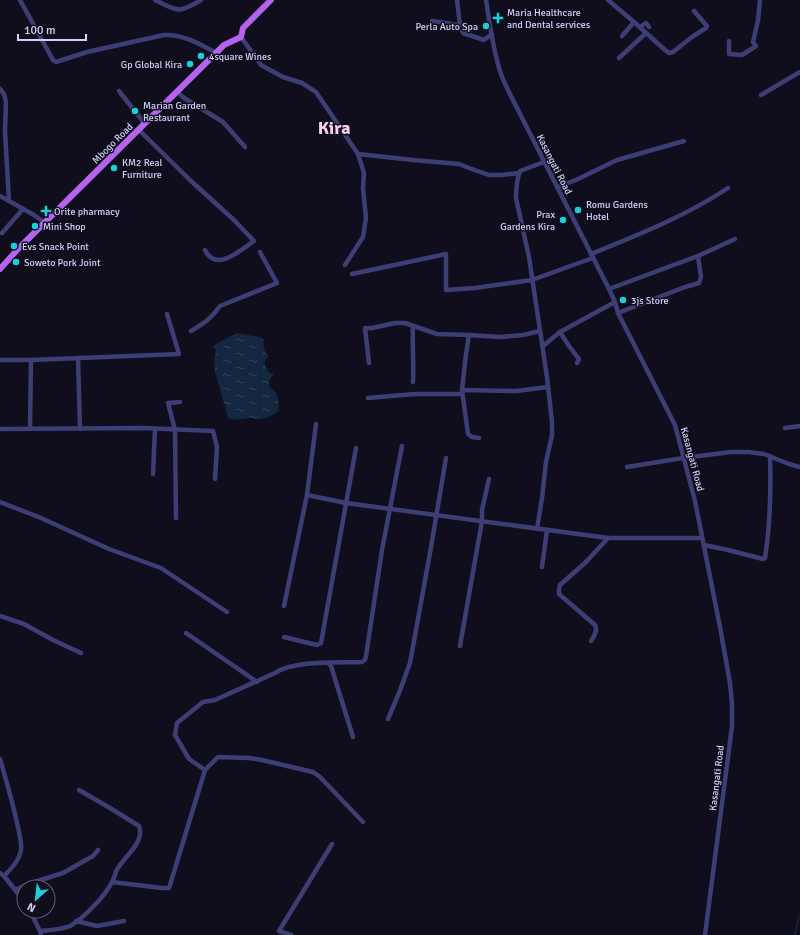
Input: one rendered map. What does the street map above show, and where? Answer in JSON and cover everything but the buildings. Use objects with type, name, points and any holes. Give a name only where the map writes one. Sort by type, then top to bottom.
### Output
[{"type":"main road","points":[[241,37],[243,28],[271,0]]},
{"type":"main road","name":"Mbogo Road","points":[[0,269],[224,45],[241,37]]},
{"type":"street","points":[[20,0],[56,62],[87,52],[164,35],[176,35],[202,45],[216,53]]},
{"type":"street","points":[[155,0],[177,10],[186,8],[201,0]]},
{"type":"street","points":[[457,0],[460,25],[463,33],[484,40],[492,34]]},
{"type":"street","name":"Kasangati Road","points":[[486,0],[498,65],[503,80],[609,289],[618,313],[675,425],[695,501],[720,627],[730,683],[732,704],[732,726],[705,935]]},
{"type":"street","points":[[608,0],[669,53],[673,52],[706,28],[707,26],[694,11]]},
{"type":"street","points":[[729,41],[729,54],[742,56],[756,46],[753,42],[758,20],[760,0]]},
{"type":"street","points":[[432,21],[460,25]]},
{"type":"street","points":[[622,36],[634,22]]},
{"type":"street","points":[[640,27],[646,22],[649,27]]},
{"type":"street","points":[[619,58],[646,33]]},
{"type":"street","points":[[241,37],[262,65],[282,77],[302,83],[316,92],[358,154],[364,173],[363,188],[366,218],[363,237],[344,265]]},
{"type":"street","points":[[761,95],[800,72]]},
{"type":"street","points":[[0,89],[4,94],[6,102],[9,201]]},
{"type":"street","points":[[119,91],[145,124]]},
{"type":"street","points":[[177,92],[184,98],[223,122],[245,147]]},
{"type":"street","points":[[139,130],[162,154],[234,220],[254,241],[223,260],[211,258],[207,255],[205,250]]},
{"type":"street","points":[[556,187],[576,180],[617,160],[684,141]]},
{"type":"street","points":[[358,154],[459,164],[489,175],[519,173],[521,170],[544,162]]},
{"type":"street","points":[[519,173],[516,198],[529,257],[543,346],[552,435],[546,462],[542,498],[536,529]]},
{"type":"street","points":[[352,274],[446,254],[446,290],[475,288],[532,280],[576,264],[657,226],[711,199],[728,188]]},
{"type":"street","points":[[0,196],[45,223]]},
{"type":"street","points":[[2,233],[24,210]]},
{"type":"street","points":[[609,289],[698,256],[735,239]]},
{"type":"street","points":[[191,331],[207,322],[220,306],[277,283],[260,252]]},
{"type":"street","points":[[618,313],[699,283],[701,277],[698,256]]},
{"type":"street","points":[[543,346],[560,332],[615,302]]},
{"type":"street","points":[[0,360],[179,354],[167,314]]},
{"type":"street","points":[[369,363],[365,328],[395,323],[405,323],[437,334],[500,336],[523,335],[540,331]]},
{"type":"street","points":[[412,326],[413,382]]},
{"type":"street","points":[[560,332],[580,359],[578,363]]},
{"type":"street","points":[[469,335],[462,392],[468,434],[472,437],[479,438]]},
{"type":"street","points":[[78,358],[80,429]]},
{"type":"street","points":[[30,429],[31,360]]},
{"type":"street","points":[[368,398],[415,394],[516,391],[548,387]]},
{"type":"street","points":[[176,518],[175,430],[168,403],[180,402]]},
{"type":"street","points":[[284,606],[307,495],[316,424]]},
{"type":"street","points":[[786,428],[800,426]]},
{"type":"street","points":[[0,429],[155,429],[213,431],[217,447],[215,479]]},
{"type":"street","points":[[153,474],[155,429]]},
{"type":"street","points":[[205,770],[189,759],[175,735],[177,723],[203,702],[215,700],[275,674],[282,669],[294,666],[328,663],[362,662],[366,659],[382,550],[402,446]]},
{"type":"street","points":[[284,638],[317,645],[321,643],[356,448]]},
{"type":"street","points":[[627,467],[683,458],[736,452],[760,453],[800,467]]},
{"type":"street","points":[[704,545],[765,558],[771,482],[770,456]]},
{"type":"street","points":[[388,718],[410,663],[446,458]]},
{"type":"street","points":[[460,646],[482,521],[482,510],[489,479]]},
{"type":"street","points":[[307,495],[346,503],[608,538],[702,538]]},
{"type":"street","points":[[0,502],[41,518],[109,549],[161,568],[227,612]]},
{"type":"street","points":[[542,567],[547,530]]},
{"type":"street","points":[[591,641],[596,633],[595,626],[559,594],[558,590],[560,585],[586,562],[608,538]]},
{"type":"street","points":[[0,616],[24,624],[81,653]]},
{"type":"street","points":[[186,633],[257,682]]},
{"type":"street","points":[[328,663],[331,666],[353,737]]},
{"type":"street","points":[[112,882],[169,888],[205,770],[218,757],[241,757],[262,760],[313,772],[320,777],[363,822]]},
{"type":"street","points":[[0,759],[10,793],[21,843],[21,850],[18,859],[11,868],[2,875],[15,890],[67,871],[93,856],[98,850]]},
{"type":"street","points":[[34,919],[40,933],[64,928],[76,921],[101,899],[112,882],[118,868],[137,844],[139,826],[79,790]]},
{"type":"street","points":[[291,935],[279,931],[332,844]]},
{"type":"street","points":[[76,921],[97,926],[124,921]]},
{"type":"water","points":[[237,333],[260,337],[263,339],[265,351],[269,356],[265,360],[265,365],[268,372],[273,374],[273,377],[271,377],[269,382],[270,388],[277,394],[279,410],[262,419],[250,418],[236,420],[228,417],[215,372],[214,360],[216,350],[213,347],[214,345]]},
{"type":"waterway","points":[[795,935],[800,916]]},
{"type":"place","name":"Maria Healthcare and Dental services","points":[[498,18]]},
{"type":"place","name":"Perla Auto Spa","points":[[486,26]]},
{"type":"place","name":"4square Wines","points":[[201,56]]},
{"type":"place","name":"Gp Global Kira","points":[[190,64]]},
{"type":"place","name":"Marian Garden Restaurant","points":[[135,111]]},
{"type":"place","name":"KM2 Real Furniture","points":[[114,168]]},
{"type":"place","name":"Romu Gardens Hotel","points":[[578,210]]},
{"type":"place","name":"Orite pharmacy","points":[[46,211]]},
{"type":"place","name":"Prax Gardens Kira","points":[[563,220]]},
{"type":"place","name":"Mini Shop","points":[[35,226]]},
{"type":"place","name":"Evs Snack Point","points":[[14,246]]},
{"type":"place","name":"Soweto Pork Joint","points":[[16,262]]},
{"type":"place","name":"3js Store","points":[[623,300]]},
{"type":"district","name":"Kira","points":[[334,128]]}]
